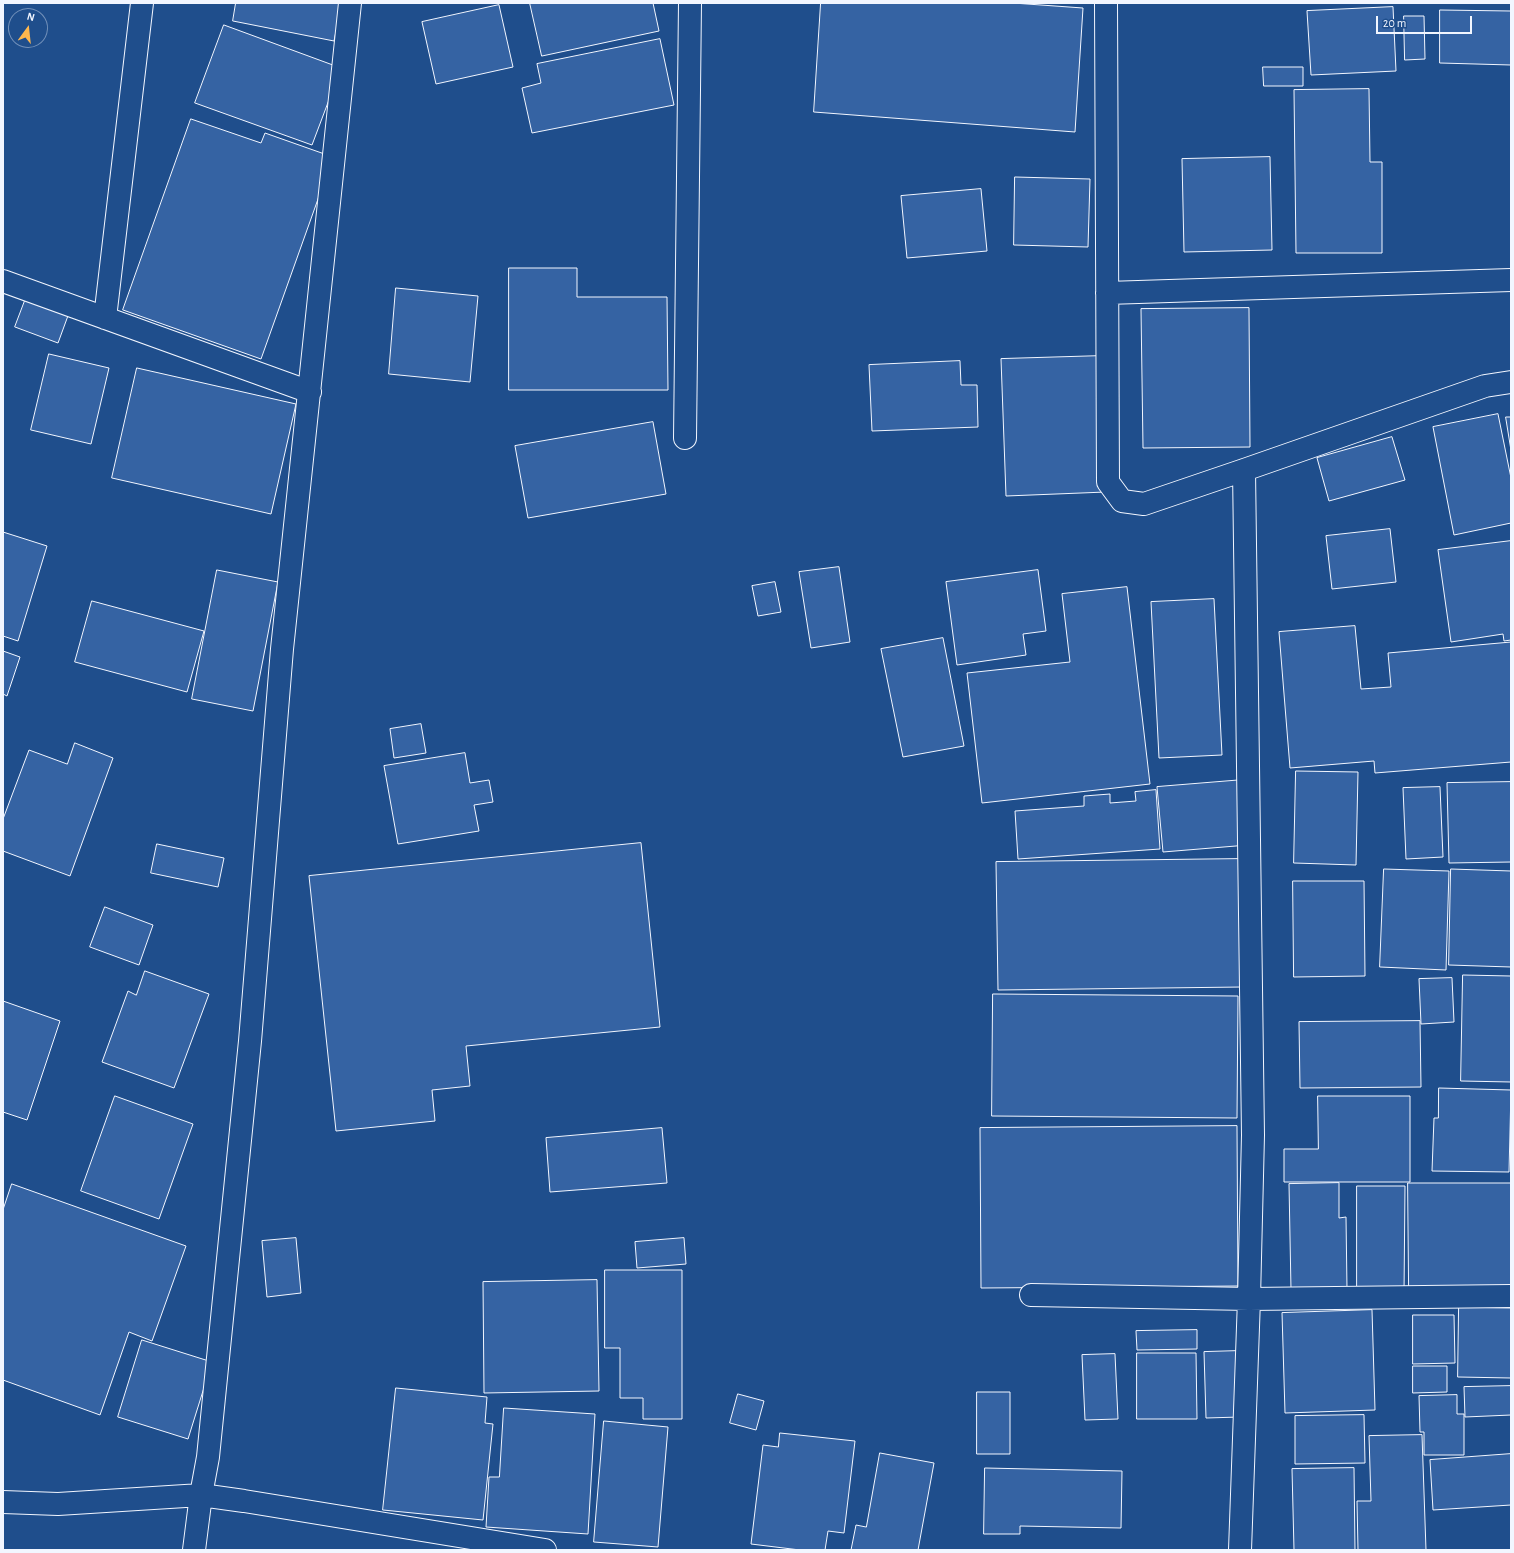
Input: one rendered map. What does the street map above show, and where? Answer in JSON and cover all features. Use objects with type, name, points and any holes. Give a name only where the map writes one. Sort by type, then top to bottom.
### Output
[{"type":"street","points":[[105,318],[142,3]]},
{"type":"street","points":[[194,1550],[201,1495],[208,1457],[250,1041],[282,648],[350,3]]},
{"type":"street","points":[[685,438],[690,3]]},
{"type":"street","points":[[1106,3],[1108,482],[1122,501],[1144,504],[1485,386],[1511,382]]},
{"type":"street","points":[[1107,293],[1511,280]]},
{"type":"street","points":[[3,281],[310,392]]},
{"type":"street","points":[[1240,1550],[1253,1135],[1244,470]]},
{"type":"street","points":[[1031,1294],[1249,1299],[1511,1296]]},
{"type":"street","points":[[3,1502],[58,1504],[201,1495],[545,1550]]},
{"type":"building","points":[[236,3],[342,3],[334,41],[233,21]]},
{"type":"building","points":[[530,3],[653,3],[659,31],[542,56]]},
{"type":"building","points":[[821,3],[1013,3],[1083,8],[1075,132],[814,112]]},
{"type":"building","points":[[499,5],[513,67],[436,84],[422,22]]},
{"type":"building","points":[[1393,7],[1396,71],[1311,75],[1307,11]]},
{"type":"building","points":[[1440,10],[1511,11],[1511,65],[1440,63]]},
{"type":"building","points":[[1404,16],[1424,16],[1425,59],[1405,60]]},
{"type":"building","points":[[224,25],[341,68],[312,145],[195,103]]},
{"type":"building","points":[[660,39],[674,105],[532,133],[522,88],[541,83],[537,64]]},
{"type":"building","points":[[1263,67],[1303,67],[1303,86],[1264,86]]},
{"type":"building","points":[[1369,89],[1370,162],[1382,162],[1382,253],[1296,253],[1294,90]]},
{"type":"building","points":[[191,119],[261,143],[265,133],[333,157],[261,359],[123,310]]},
{"type":"building","points":[[1270,157],[1272,250],[1184,252],[1182,159]]},
{"type":"building","points":[[1015,177],[1090,179],[1088,247],[1014,245]]},
{"type":"building","points":[[981,189],[987,251],[907,258],[901,196]]},
{"type":"building","points":[[509,268],[577,268],[577,297],[667,297],[668,390],[509,390]]},
{"type":"building","points":[[396,288],[478,296],[470,382],[389,374]]},
{"type":"building","points":[[26,298],[69,313],[58,343],[15,327]]},
{"type":"building","points":[[1249,308],[1250,447],[1143,448],[1141,309]]},
{"type":"building","points":[[49,354],[109,368],[91,444],[31,430]]},
{"type":"building","points":[[1101,356],[1106,492],[1006,496],[1001,359]]},
{"type":"building","points":[[960,361],[961,385],[977,385],[978,427],[872,431],[869,365]]},
{"type":"building","points":[[137,368],[296,404],[271,514],[112,478]]},
{"type":"building","points":[[1498,414],[1511,478],[1511,523],[1454,535],[1433,427]]},
{"type":"building","points":[[1506,417],[1511,417],[1511,450]]},
{"type":"building","points":[[653,422],[666,494],[528,518],[515,446]]},
{"type":"building","points":[[1392,437],[1405,480],[1329,501],[1317,458]]},
{"type":"building","points":[[1390,529],[1396,582],[1332,589],[1326,536]]},
{"type":"building","points":[[3,532],[47,546],[18,641],[3,636]]},
{"type":"building","points":[[1511,541],[1511,640],[1504,641],[1503,634],[1451,642],[1438,550]]},
{"type":"building","points":[[839,567],[850,642],[811,648],[799,572]]},
{"type":"building","points":[[217,570],[278,582],[253,711],[192,699]]},
{"type":"building","points":[[1038,570],[1046,631],[1023,634],[1026,655],[957,665],[946,582]]},
{"type":"building","points":[[775,582],[781,612],[758,616],[752,586]]},
{"type":"building","points":[[1127,587],[1150,784],[982,803],[967,673],[1070,662],[1062,594]]},
{"type":"building","points":[[1214,599],[1222,755],[1159,758],[1151,602]]},
{"type":"building","points":[[92,601],[204,631],[187,692],[75,662]]},
{"type":"building","points":[[1355,626],[1361,689],[1391,687],[1388,653],[1511,642],[1511,762],[1375,773],[1374,761],[1290,768],[1279,632]]},
{"type":"building","points":[[943,638],[964,746],[903,757],[881,649]]},
{"type":"building","points":[[3,651],[20,657],[7,696],[3,694]]},
{"type":"building","points":[[421,724],[426,753],[394,758],[390,729]]},
{"type":"building","points":[[75,743],[113,758],[70,876],[3,851],[3,819],[29,750],[67,764]]},
{"type":"building","points":[[465,753],[470,783],[489,780],[493,802],[474,805],[479,831],[398,844],[384,766]]},
{"type":"building","points":[[1296,771],[1358,772],[1356,865],[1294,863]]},
{"type":"building","points":[[1243,780],[1248,845],[1163,852],[1157,787]]},
{"type":"building","points":[[1511,782],[1511,862],[1449,863],[1447,783]]},
{"type":"building","points":[[1440,787],[1443,857],[1406,859],[1403,788]]},
{"type":"building","points":[[1156,790],[1160,849],[1018,859],[1015,811],[1084,806],[1084,796],[1110,794],[1110,803],[1136,801],[1135,792]]},
{"type":"building","points":[[641,843],[660,1027],[466,1046],[470,1086],[432,1090],[435,1121],[336,1131],[309,876]]},
{"type":"building","points":[[157,844],[224,858],[218,887],[151,873]]},
{"type":"building","points":[[1240,859],[1242,987],[998,990],[996,862]]},
{"type":"building","points":[[1384,869],[1449,871],[1446,970],[1380,967]]},
{"type":"building","points":[[1451,869],[1511,871],[1511,967],[1449,965]]},
{"type":"building","points":[[1293,881],[1364,881],[1365,976],[1294,977]]},
{"type":"building","points":[[105,907],[153,925],[139,965],[90,947]]},
{"type":"building","points":[[145,971],[209,994],[174,1088],[102,1062],[128,991],[136,995]]},
{"type":"building","points":[[1463,975],[1511,976],[1511,1082],[1461,1081]]},
{"type":"building","points":[[1452,978],[1454,1022],[1421,1024],[1419,979]]},
{"type":"building","points":[[993,994],[1238,996],[1237,1118],[992,1116]]},
{"type":"building","points":[[3,1001],[60,1021],[27,1120],[3,1112]]},
{"type":"building","points":[[1420,1021],[1421,1087],[1300,1088],[1299,1022]]},
{"type":"building","points":[[1439,1088],[1511,1090],[1509,1172],[1432,1171],[1434,1118],[1438,1118]]},
{"type":"building","points":[[115,1096],[193,1124],[159,1219],[81,1191]]},
{"type":"building","points":[[1318,1096],[1410,1096],[1410,1182],[1284,1182],[1284,1149],[1318,1149]]},
{"type":"building","points":[[1237,1126],[1238,1286],[981,1288],[980,1128]]},
{"type":"building","points":[[662,1128],[667,1183],[550,1192],[546,1138]]},
{"type":"building","points":[[1339,1183],[1339,1218],[1346,1217],[1347,1289],[1291,1290],[1289,1184]]},
{"type":"building","points":[[1408,1183],[1511,1183],[1511,1289],[1409,1289]]},
{"type":"building","points":[[12,1184],[186,1246],[152,1341],[129,1332],[100,1415],[3,1380],[3,1210]]},
{"type":"building","points":[[1357,1186],[1405,1186],[1404,1294],[1357,1293]]},
{"type":"building","points":[[296,1238],[301,1293],[267,1297],[262,1241]]},
{"type":"building","points":[[684,1238],[686,1264],[637,1268],[635,1242]]},
{"type":"building","points":[[605,1270],[682,1270],[682,1419],[643,1419],[643,1398],[620,1398],[620,1348],[605,1348]]},
{"type":"building","points":[[597,1280],[599,1391],[484,1393],[483,1282]]},
{"type":"building","points":[[1459,1307],[1511,1308],[1511,1378],[1458,1377]]},
{"type":"building","points":[[1372,1310],[1375,1410],[1285,1413],[1282,1313]]},
{"type":"building","points":[[1413,1315],[1454,1315],[1455,1363],[1413,1364]]},
{"type":"building","points":[[1197,1330],[1197,1349],[1137,1350],[1136,1331]]},
{"type":"building","points":[[142,1340],[212,1362],[188,1439],[118,1417]]},
{"type":"building","points":[[1238,1351],[1240,1417],[1206,1418],[1204,1352]]},
{"type":"building","points":[[1137,1353],[1196,1353],[1197,1419],[1137,1419]]},
{"type":"building","points":[[1115,1354],[1118,1419],[1085,1420],[1082,1355]]},
{"type":"building","points":[[1413,1366],[1447,1366],[1447,1392],[1413,1393]]},
{"type":"building","points":[[1511,1386],[1511,1415],[1465,1417],[1464,1387]]},
{"type":"building","points":[[396,1388],[487,1397],[485,1423],[493,1424],[483,1520],[383,1510]]},
{"type":"building","points":[[977,1392],[1010,1392],[1010,1454],[977,1454]]},
{"type":"building","points":[[738,1394],[764,1401],[756,1430],[730,1423]]},
{"type":"building","points":[[1457,1395],[1457,1414],[1464,1414],[1464,1455],[1424,1455],[1424,1432],[1420,1432],[1419,1396]]},
{"type":"building","points":[[504,1408],[595,1414],[588,1534],[486,1527],[489,1477],[499,1477]]},
{"type":"building","points":[[1364,1415],[1365,1463],[1295,1464],[1295,1416]]},
{"type":"building","points":[[604,1421],[668,1427],[658,1547],[594,1542]]},
{"type":"building","points":[[780,1433],[855,1441],[844,1533],[828,1531],[825,1550],[800,1550],[751,1544],[763,1445],[778,1447]]},
{"type":"building","points":[[1422,1435],[1426,1550],[1358,1550],[1357,1501],[1371,1501],[1369,1436]]},
{"type":"building","points":[[880,1453],[934,1463],[918,1550],[851,1550],[856,1525],[866,1527]]},
{"type":"building","points":[[1511,1454],[1511,1505],[1433,1510],[1430,1460]]},
{"type":"building","points":[[985,1468],[1122,1471],[1121,1528],[1020,1526],[1020,1534],[984,1534]]},
{"type":"building","points":[[1354,1468],[1355,1550],[1294,1550],[1292,1469]]}]
